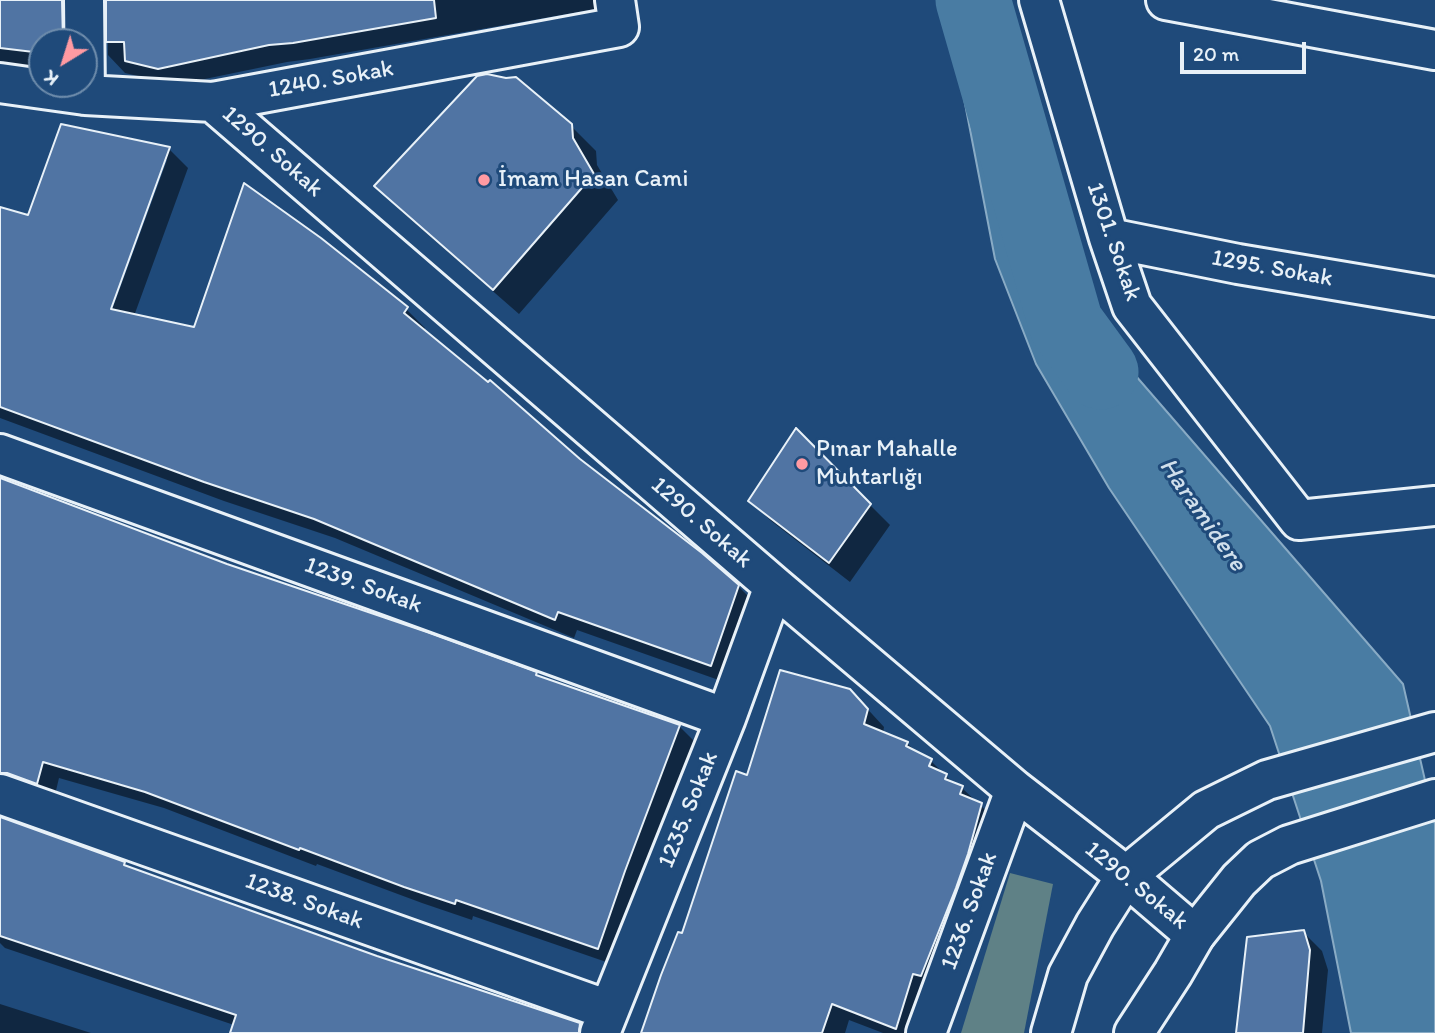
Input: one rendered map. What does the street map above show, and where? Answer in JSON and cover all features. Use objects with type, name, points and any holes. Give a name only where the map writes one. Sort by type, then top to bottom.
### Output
[{"type":"street","points":[[84,0],[84,28]]},
{"type":"street","name":"1301. Sokak","points":[[1039,0],[1109,238],[1132,306],[1299,520],[1435,506]]},
{"type":"street","points":[[1166,0],[1435,50]]},
{"type":"street","name":"1240. Sokak","points":[[98,96],[213,102],[617,13]]},
{"type":"street","name":"1240. Sokak","points":[[0,83],[28,87]]},
{"type":"street","name":"1290. Sokak","points":[[213,102],[774,586],[1015,790],[1126,876],[1195,935]]},
{"type":"street","name":"1295. Sokak","points":[[1109,238],[1238,264],[1435,297]]},
{"type":"street","name":"1239. Sokak","points":[[0,454],[726,718]]},
{"type":"street","name":"1235. Sokak","points":[[604,1022],[726,718],[774,586]]},
{"type":"street","points":[[1051,1033],[1068,975],[1126,876],[1206,810],[1267,780],[1435,732]]},
{"type":"street","name":"1236. Sokak","points":[[926,1033],[1015,790]]},
{"type":"street","name":"1238. Sokak","points":[[0,794],[604,1022]]},
{"type":"street","points":[[1134,1033],[1195,935],[1239,880],[1260,860],[1289,845],[1435,799]]},
{"type":"green space","points":[[1010,873],[1053,884],[1024,1033],[961,1033]]},
{"type":"water","points":[[940,0],[991,0],[1044,270],[1403,684],[1435,824],[1435,1033],[1351,1033],[1321,881],[1270,726],[1109,488],[1036,364],[995,259],[951,31]]},
{"type":"building","points":[[0,0],[62,0],[63,28],[28,28],[28,51],[0,48]]},
{"type":"building","points":[[106,0],[434,0],[436,18],[269,45],[158,69],[125,61],[124,42],[106,42]]},
{"type":"building","name":"İmam Hasan Cami","points":[[487,74],[516,77],[572,124],[573,138],[594,174],[493,290],[374,186],[477,76]]},
{"type":"building","points":[[61,124],[170,147],[111,309],[194,327],[244,183],[321,238],[408,307],[404,313],[488,382],[490,380],[580,459],[739,585],[711,666],[558,612],[555,620],[314,519],[204,482],[0,407],[0,207],[28,215]]},
{"type":"building","name":"Pınar Mahalle Muhtarlığı","points":[[796,428],[871,504],[829,563],[748,501]]},
{"type":"building","points":[[0,478],[227,564],[427,632],[537,672],[536,675],[680,725],[598,949],[456,900],[455,904],[404,887],[145,792],[43,762],[37,784],[0,773]]},
{"type":"building","points":[[780,670],[850,689],[868,709],[864,724],[908,742],[906,746],[932,759],[929,766],[947,774],[945,779],[963,786],[960,794],[982,803],[956,888],[921,976],[913,974],[896,1029],[832,1004],[822,1033],[641,1033],[678,932],[682,933],[736,771],[747,775]]},
{"type":"building","points":[[0,817],[125,862],[124,865],[377,956],[580,1023],[579,1033],[230,1033],[236,1015],[0,936]]},
{"type":"building","points":[[1304,930],[1310,950],[1303,1033],[1236,1033],[1247,937]]},
{"type":"waterway","name":"Haramidere","points":[[973,0],[1066,324],[1101,372]]},
{"type":"place","name":"İmam Hasan Cami","points":[[484,180]]},
{"type":"place","name":"Pınar Mahalle Muhtarlığı","points":[[802,464]]}]
